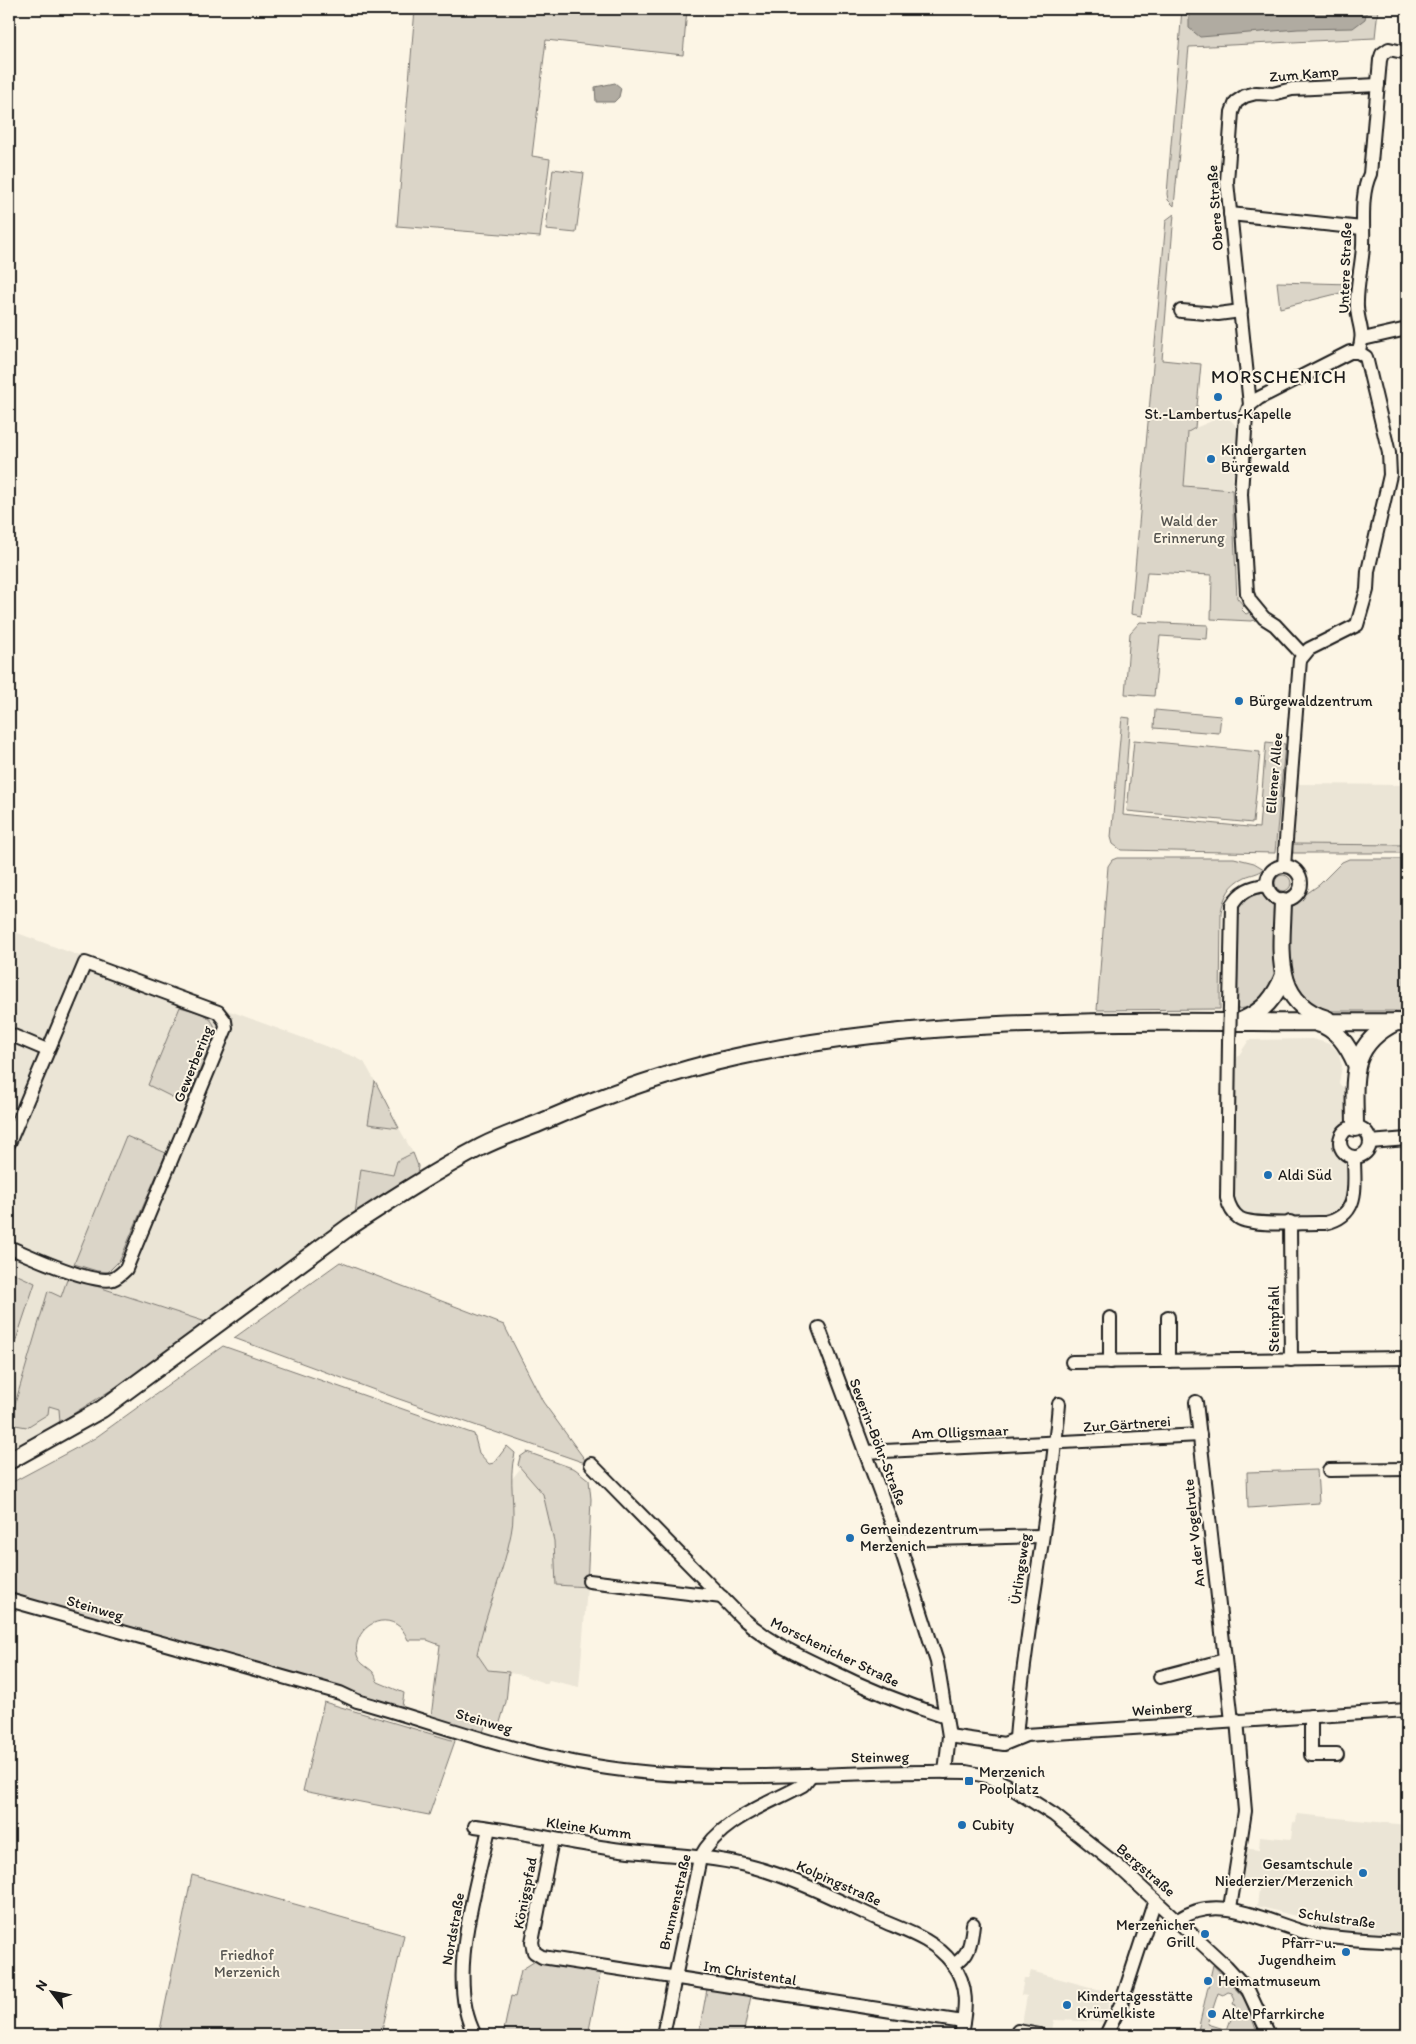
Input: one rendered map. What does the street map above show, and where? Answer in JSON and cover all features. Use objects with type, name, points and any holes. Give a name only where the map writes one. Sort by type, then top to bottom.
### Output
[{"type":"main road","points":[[1283,901],[1284,975],[1287,988],[1306,1009],[1319,1017],[1334,1021]]},
{"type":"main road","points":[[1240,1022],[1252,1016],[1272,1000],[1284,975]]},
{"type":"main road","points":[[9,1462],[102,1409],[349,1227],[390,1200],[482,1147],[575,1107],[651,1081],[735,1057],[834,1040],[1002,1024],[1100,1021],[1402,1022]]},
{"type":"main road","points":[[1310,1021],[1334,1031],[1350,1051],[1356,1064]]},
{"type":"main road","points":[[1355,1128],[1356,1064],[1361,1050],[1370,1038],[1382,1029],[1402,1022]]},
{"type":"street","name":"Untere Straße","points":[[1363,340],[1357,308],[1364,244],[1362,228],[1380,60],[1385,51],[1389,49],[1407,53]]},
{"type":"street","name":"Zum Kamp","points":[[1236,102],[1245,96],[1273,94],[1292,89],[1378,85]]},
{"type":"street","name":"Obere Straße","points":[[1236,102],[1232,112],[1226,182],[1242,311],[1250,405],[1246,415],[1241,494],[1247,593],[1250,601],[1264,618],[1276,625],[1302,654]]},
{"type":"street","points":[[1230,214],[1362,228]]},
{"type":"street","points":[[1181,311],[1218,314],[1242,311]]},
{"type":"street","points":[[1358,352],[1363,340],[1407,329]]},
{"type":"street","points":[[1250,405],[1259,398],[1350,352],[1358,352],[1366,357],[1389,453],[1390,475],[1368,571],[1367,590],[1357,624],[1308,649],[1302,654]]},
{"type":"street","name":"Ellener Allee","points":[[1284,866],[1297,695],[1302,654]]},
{"type":"street","points":[[1284,866],[1296,871],[1301,884],[1295,896],[1283,901],[1271,896],[1266,885],[1271,871],[1284,866]]},
{"type":"street","points":[[1266,885],[1250,888],[1238,894],[1232,905],[1227,1198],[1232,1211],[1244,1221],[1325,1223],[1344,1216],[1353,1202],[1354,1157]]},
{"type":"street","name":"Gewerbering","points":[[9,1143],[85,962],[218,1012],[225,1021],[226,1028],[126,1269],[115,1278],[103,1280],[45,1263],[9,1247]]},
{"type":"street","points":[[9,1034],[47,1050]]},
{"type":"street","points":[[1355,1128],[1367,1134],[1370,1142],[1363,1155],[1354,1157],[1343,1151],[1340,1143],[1343,1134],[1355,1128]]},
{"type":"street","points":[[1370,1142],[1407,1139]]},
{"type":"street","name":"Steinpfahl","points":[[1290,1222],[1291,1360],[1407,1358]]},
{"type":"street","points":[[1110,1318],[1110,1362]]},
{"type":"street","points":[[1168,1318],[1168,1361]]},
{"type":"street","name":"Severin-Böhr-Straße","points":[[819,1328],[898,1540],[937,1662],[949,1736],[944,1772]]},
{"type":"street","points":[[1072,1362],[1291,1360]]},
{"type":"street","name":"An der Vogelrute","points":[[1196,1402],[1225,1660],[1245,1812],[1230,1908]]},
{"type":"street","name":"Ürlingsweg","points":[[1016,1738],[1041,1536],[1056,1444],[1059,1404]]},
{"type":"street","name":"Zur Gärtnerei","points":[[1056,1444],[1200,1435]]},
{"type":"street","name":"Am Olligsmaar","points":[[865,1452],[1056,1444]]},
{"type":"street","name":"Morschenicher Straße","points":[[591,1464],[722,1597],[757,1631],[776,1645],[882,1695],[946,1717]]},
{"type":"street","points":[[1329,1470],[1407,1469]]},
{"type":"street","points":[[898,1540],[1041,1536]]},
{"type":"street","points":[[589,1581],[722,1597]]},
{"type":"street","name":"Steinweg","points":[[9,1600],[340,1693],[357,1701],[562,1759],[613,1768],[670,1773],[736,1775],[966,1772]]},
{"type":"street","points":[[1160,1677],[1225,1660]]},
{"type":"street","name":"Weinberg","points":[[949,1736],[1004,1744],[1026,1735],[1407,1710]]},
{"type":"street","points":[[1311,1716],[1311,1755],[1337,1755]]},
{"type":"street","name":"Bergstraße","points":[[966,1772],[997,1780],[1054,1815],[1155,1900],[1178,1920],[1248,1990],[1269,2035]]},
{"type":"street","name":"Brunnenstraße","points":[[663,2035],[700,1858],[709,1842],[730,1823],[803,1784],[812,1774]]},
{"type":"street","name":"Kleine Kumm","points":[[475,1826],[552,1840],[700,1858]]},
{"type":"street","name":"Nordstraße","points":[[475,2035],[462,1999],[461,1969],[489,1828]]},
{"type":"street","name":"Königspfad","points":[[534,1952],[532,1942],[552,1840]]},
{"type":"street","name":"Kolpingstraße","points":[[700,1858],[744,1865],[784,1877],[925,1940],[939,1950],[953,1965],[960,1977],[966,1996],[961,2035]]},
{"type":"street","points":[[1106,2035],[1121,2004],[1155,1900]]},
{"type":"street","name":"Schulstraße","points":[[1178,1920],[1191,1911],[1230,1908],[1318,1935],[1407,1942]]},
{"type":"street","points":[[953,1965],[961,1960],[970,1949],[974,1924]]},
{"type":"street","name":"Im Christental","points":[[534,1952],[542,1957],[963,2022]]},
{"type":"street","points":[[1018,2031],[1040,2035]]},
{"type":"shaded area","points":[[1189,9],[1367,9],[1365,19],[1353,28],[1298,29],[1200,37],[1189,28]]},
{"type":"shaded area","points":[[615,83],[621,88],[619,97],[614,102],[596,102],[595,87]]},
{"type":"shaded area","name":"Kindergarten Bürgewald","points":[[1226,415],[1238,428],[1232,490],[1184,486],[1188,431]]},
{"type":"shaded area","points":[[1298,784],[1407,785],[1407,845],[1292,844]]},
{"type":"shaded area","points":[[9,930],[355,1057],[364,1062],[375,1081],[368,1124],[399,1128],[413,1153],[397,1161],[393,1175],[355,1214],[206,1322],[68,1277],[55,1316],[60,1422],[9,1449]]},
{"type":"shaded area","points":[[1313,1039],[1330,1044],[1338,1052],[1342,1066],[1339,1083],[1341,1086],[1349,1088],[1346,1123],[1336,1132],[1336,1152],[1342,1156],[1346,1165],[1348,1199],[1335,1215],[1322,1218],[1250,1216],[1239,1208],[1233,1195],[1234,1079],[1237,1058],[1249,1040]]},
{"type":"shaded area","points":[[520,1469],[535,1483],[543,1494],[554,1541],[556,1585],[587,1587],[579,1687],[549,1680],[547,1684],[522,1675],[488,1670],[477,1654],[483,1625],[512,1533],[511,1480]]},
{"type":"shaded area","name":"Gesamtschule Niederzier/Merzenich","points":[[1297,1814],[1407,1825],[1407,1933],[1314,1930],[1314,1921],[1257,1906],[1260,1881],[1239,1878],[1243,1848],[1259,1850],[1260,1836],[1291,1839],[1293,1822],[1296,1823]]},
{"type":"shaded area","name":"Kindertagesstätte Krümelkiste","points":[[1031,1971],[1112,1993],[1106,2014],[1113,2016],[1109,2022],[1054,2020],[1051,2035],[1021,2029],[1027,1996],[1021,1995],[1024,1978],[1029,1978]]},
{"type":"green space","points":[[415,9],[687,9],[683,55],[546,40],[532,156],[550,159],[540,237],[397,226]]},
{"type":"green space","points":[[1182,9],[1378,9],[1375,38],[1189,47],[1174,206],[1168,200],[1167,194]]},
{"type":"green space","points":[[553,169],[584,173],[576,233],[546,230]]},
{"type":"green space","name":"Wald der Erinnerung","points":[[1174,214],[1162,360],[1201,364],[1195,428],[1188,432],[1184,486],[1232,490],[1237,598],[1244,606],[1241,609],[1246,614],[1250,612],[1256,620],[1251,621],[1211,619],[1212,575],[1147,572],[1142,616],[1131,614],[1166,220]]},
{"type":"green space","points":[[1277,282],[1351,284],[1352,290],[1280,308]]},
{"type":"green space","points":[[1140,622],[1208,625],[1207,639],[1160,636],[1154,696],[1125,694],[1130,633]]},
{"type":"green space","points":[[1155,710],[1221,716],[1219,733],[1154,728]]},
{"type":"green space","points":[[1122,717],[1130,718],[1123,815],[1259,828],[1266,742],[1285,744],[1275,853],[1121,850],[1113,844],[1111,837]]},
{"type":"green space","points":[[1134,740],[1260,752],[1253,823],[1127,811]]},
{"type":"green space","points":[[1292,844],[1407,845],[1407,851],[1404,853],[1293,853]]},
{"type":"green space","points":[[1117,858],[1234,858],[1254,863],[1264,869],[1235,883],[1228,891],[1224,901],[1221,912],[1220,1009],[1097,1010],[1108,866],[1112,860]]},
{"type":"green space","points":[[1349,859],[1407,860],[1407,961],[1402,1011],[1321,1010],[1300,996],[1292,980],[1288,933],[1293,903],[1319,885],[1342,862]]},
{"type":"green space","points":[[1280,875],[1286,875],[1291,880],[1289,889],[1280,891],[1275,886],[1275,880]]},
{"type":"green space","points":[[1251,894],[1265,894],[1275,904],[1277,953],[1275,969],[1272,984],[1264,997],[1253,1005],[1236,1009],[1237,912],[1239,905]]},
{"type":"green space","points":[[180,1007],[207,1017],[211,1020],[216,1031],[186,1104],[148,1085]]},
{"type":"green space","points":[[375,1081],[399,1128],[368,1124]]},
{"type":"green space","points":[[126,1136],[166,1153],[120,1260],[108,1272],[97,1271],[74,1264]]},
{"type":"green space","points":[[413,1153],[418,1166],[417,1174],[355,1214],[361,1169],[393,1175],[397,1161]]},
{"type":"green space","points":[[340,1262],[504,1325],[543,1402],[588,1464],[396,1398],[234,1338]]},
{"type":"green space","points":[[9,1271],[35,1283],[9,1361]]},
{"type":"green space","points":[[68,1277],[206,1322],[124,1382],[60,1422],[59,1409],[49,1406],[48,1414],[27,1427],[9,1424],[48,1291],[61,1297]]},
{"type":"green space","points":[[223,1346],[474,1434],[479,1453],[489,1464],[494,1463],[507,1446],[515,1453],[512,1473],[513,1524],[477,1654],[488,1670],[509,1672],[506,1702],[499,1726],[486,1724],[483,1732],[431,1717],[440,1645],[427,1640],[408,1640],[400,1627],[392,1622],[376,1622],[363,1631],[357,1646],[357,1655],[358,1659],[373,1672],[378,1682],[404,1693],[400,1708],[342,1688],[9,1593],[9,1484],[95,1438]]},
{"type":"green space","points":[[527,1452],[575,1469],[589,1480],[591,1499],[587,1587],[556,1585],[554,1541],[543,1494],[518,1465],[520,1457]]},
{"type":"green space","points":[[1317,1470],[1319,1503],[1248,1508],[1247,1472]]},
{"type":"green space","points":[[324,1702],[455,1741],[429,1815],[303,1791]]},
{"type":"green space","name":"Friedhof Merzenich","points":[[192,1875],[404,1935],[381,2035],[193,2035],[160,2030]]},
{"type":"green space","points":[[537,1960],[601,1970],[588,2035],[503,2035],[511,1996],[515,1997],[521,1970]]},
{"type":"green space","points":[[1213,1965],[1245,1999],[1258,2035],[1197,2035]],"holes":[[[1228,1992],[1232,1993],[1235,1999],[1233,2004],[1236,2005],[1227,2030],[1208,2024],[1218,1993],[1223,1995]]]},
{"type":"green space","points":[[707,1989],[751,1996],[743,2035],[699,2033]]},
{"type":"place","name":"St.-Lambertus-Kapelle","points":[[1218,397]]},
{"type":"place","name":"Kindergarten Bürgewald","points":[[1211,459]]},
{"type":"place","name":"Bürgewaldzentrum","points":[[1239,701]]},
{"type":"place","name":"Aldi Süd","points":[[1268,1175]]},
{"type":"place","name":"Gemeindezentrum Merzenich","points":[[850,1538]]},
{"type":"place","name":"Merzenich Poolplatz","points":[[969,1781]]},
{"type":"place","name":"Cubity","points":[[962,1825]]},
{"type":"place","name":"Gesamtschule Niederzier/Merzenich","points":[[1363,1873]]},
{"type":"place","name":"Merzenicher Grill","points":[[1205,1934]]},
{"type":"place","name":"Pfarr- u. Jugendheim","points":[[1346,1952]]},
{"type":"place","name":"Heimatmuseum","points":[[1208,1981]]},
{"type":"place","name":"Kindertagesstätte Krümelkiste","points":[[1067,2005]]},
{"type":"place","name":"Alte Pfarrkirche","points":[[1212,2014]]},
{"type":"district","name":"MORSCHENICH","points":[[1279,377]]}]
